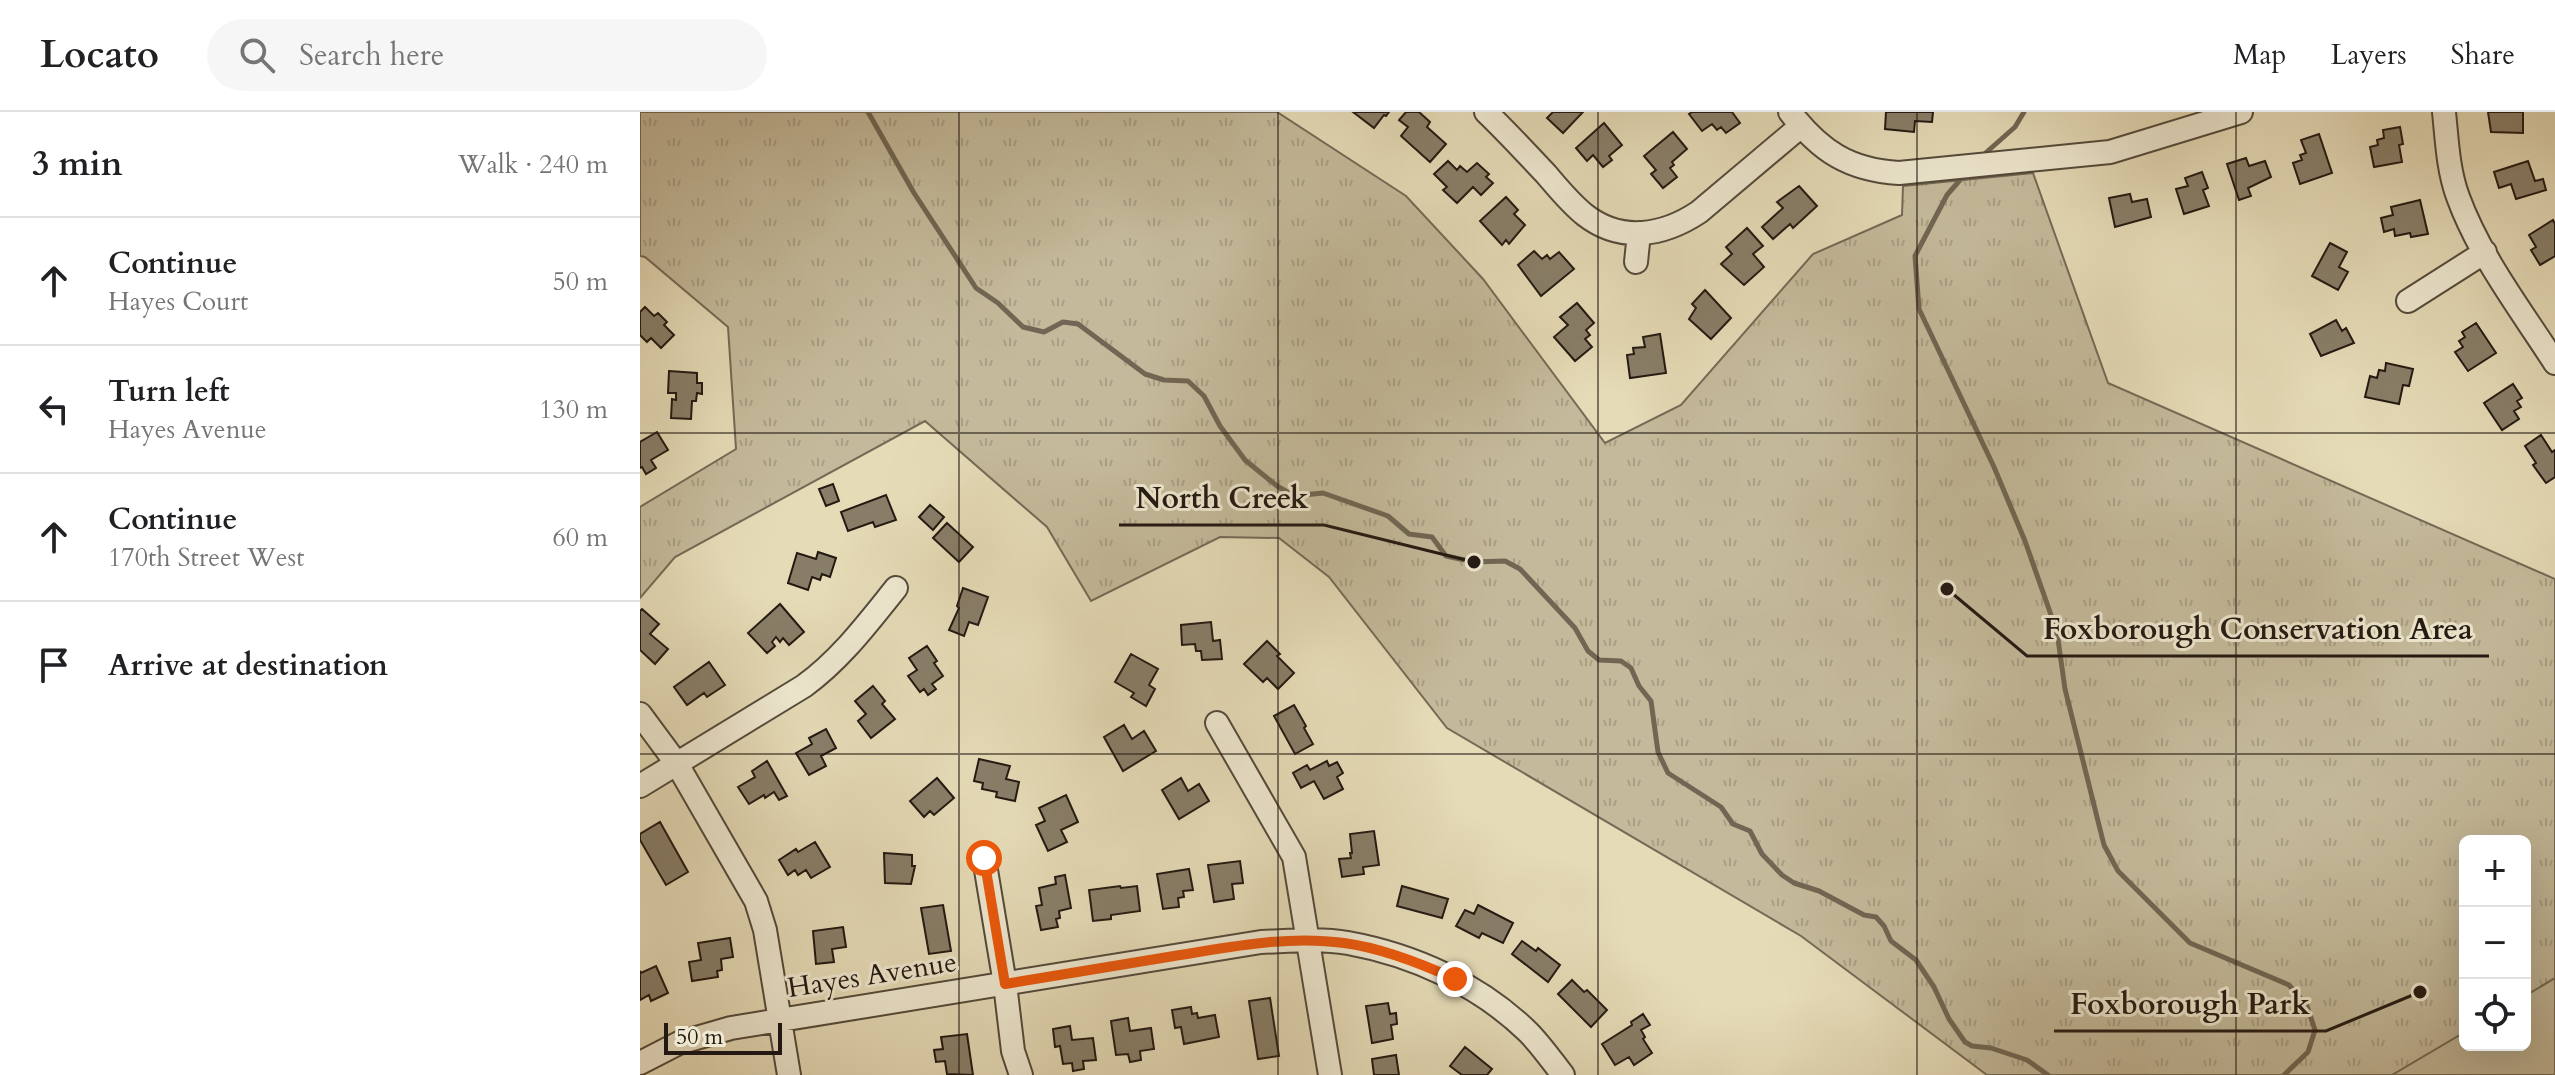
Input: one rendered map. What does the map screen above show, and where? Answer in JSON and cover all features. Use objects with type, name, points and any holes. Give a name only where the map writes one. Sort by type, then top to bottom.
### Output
[{"type":"street","points":[[1486,112],[1585,215],[1612,230],[1639,233],[1667,229],[1691,218],[1795,119],[1817,142],[1848,163],[1874,171],[1899,173],[2110,152],[2241,112]]},
{"type":"street","points":[[2444,112],[2457,196],[2485,252],[2555,363]]},
{"type":"street","points":[[1636,262],[1639,233]]},
{"type":"street","points":[[2408,301],[2485,252]]},
{"type":"street","points":[[640,786],[825,671],[896,588]]},
{"type":"street","points":[[640,714],[677,764],[761,915],[789,1075]]},
{"type":"street","points":[[1217,723],[1294,857],[1330,1075]]},
{"type":"street","points":[[984,858],[1013,1051],[1021,1075]]},
{"type":"street","name":"Hayes Avenue","points":[[640,1063],[696,1037],[780,1020],[1261,942],[1309,940],[1346,943],[1380,951],[1455,979],[1489,1000],[1528,1032],[1563,1075]]},
{"type":"green space","points":[[640,112],[1277,112],[1406,196],[1483,279],[1605,443],[1681,405],[1813,254],[1902,215],[1903,186],[2033,173],[2108,383],[2555,579],[2555,1075],[1987,1075],[1801,936],[1447,728],[1329,577],[1279,538],[1220,537],[1091,601],[1047,527],[925,421],[675,557],[640,598],[640,507],[736,449],[728,327],[640,256]]},
{"type":"green space","points":[[2555,978],[2555,1075],[2392,1075],[2459,1036],[2459,1051],[2531,1051],[2531,992]]},
{"type":"building","points":[[1353,112],[1389,112],[1374,128]]},
{"type":"building","points":[[1406,112],[1419,112],[1430,122],[1427,127],[1446,144],[1430,162],[1401,136],[1408,127],[1399,120]]},
{"type":"building","points":[[1553,112],[1583,112],[1563,133],[1547,118]]},
{"type":"building","points":[[1732,112],[1740,123],[1726,133],[1712,124],[1702,131],[1689,114]]},
{"type":"building","points":[[1886,112],[1933,112],[1932,122],[1915,121],[1914,132],[1885,129]]},
{"type":"building","points":[[2488,112],[2523,112],[2523,133],[2491,132]]},
{"type":"building","points":[[1604,123],[1622,145],[1609,156],[1612,160],[1603,167],[1593,155],[1587,161],[1576,148]]},
{"type":"building","points":[[2400,127],[2402,162],[2374,167],[2370,147],[2378,145],[2377,140],[2384,138],[2383,130]]},
{"type":"building","points":[[1673,132],[1687,149],[1672,162],[1674,165],[1670,168],[1677,177],[1663,188],[1651,174],[1656,170],[1644,156]]},
{"type":"building","points":[[2319,134],[2332,173],[2300,184],[2293,163],[2302,160],[2300,155],[2306,153],[2301,140]]},
{"type":"building","points":[[2246,158],[2249,166],[2265,161],[2271,177],[2248,188],[2251,196],[2239,200],[2227,164]]},
{"type":"building","points":[[1448,161],[1457,170],[1460,166],[1467,172],[1477,163],[1489,174],[1486,177],[1493,183],[1481,195],[1473,187],[1457,203],[1443,190],[1447,187],[1434,174]]},
{"type":"building","points":[[2528,161],[2535,181],[2543,179],[2546,190],[2516,199],[2511,184],[2499,188],[2494,172]]},
{"type":"building","points":[[2202,172],[2208,188],[2203,190],[2209,206],[2184,214],[2176,189],[2188,186],[2185,178]]},
{"type":"building","points":[[1799,186],[1817,206],[1793,228],[1790,224],[1773,239],[1762,227],[1783,208],[1777,202]]},
{"type":"building","points":[[2130,194],[2132,202],[2147,199],[2151,217],[2115,227],[2109,198]]},
{"type":"building","points":[[1506,197],[1518,210],[1514,214],[1525,225],[1509,244],[1506,240],[1502,245],[1480,221]]},
{"type":"building","points":[[2420,200],[2428,234],[2411,237],[2410,233],[2395,236],[2394,229],[2384,232],[2381,218],[2393,215],[2391,207]]},
{"type":"building","points":[[2553,220],[2555,256],[2540,265],[2531,250],[2536,247],[2529,235]]},
{"type":"building","points":[[1747,228],[1763,246],[1753,254],[1764,267],[1744,285],[1721,264],[1732,254],[1726,247]]},
{"type":"building","points":[[2330,243],[2347,252],[2339,267],[2348,272],[2338,290],[2312,276]]},
{"type":"building","points":[[1534,251],[1542,259],[1547,255],[1550,259],[1559,252],[1574,269],[1541,296],[1518,265]]},
{"type":"building","points":[[1705,290],[1731,318],[1711,339],[1689,319],[1696,308],[1692,304]]},
{"type":"building","points":[[1577,303],[1594,323],[1586,330],[1590,335],[1585,339],[1592,347],[1575,361],[1554,337],[1568,325],[1560,317]]},
{"type":"building","points":[[645,307],[654,316],[658,313],[674,335],[661,348],[651,338],[647,342],[640,335],[640,312]]},
{"type":"building","points":[[2336,320],[2342,331],[2346,328],[2354,343],[2321,356],[2310,334]]},
{"type":"building","points":[[2476,323],[2496,353],[2468,371],[2455,352],[2463,347],[2459,341],[2465,337],[2462,332]]},
{"type":"building","points":[[1660,334],[1666,373],[1630,378],[1627,355],[1634,354],[1633,348],[1645,347],[1643,337]]},
{"type":"building","points":[[2386,363],[2413,369],[2409,386],[2403,385],[2399,404],[2365,397],[2370,376],[2377,378],[2379,370],[2385,371]]},
{"type":"building","points":[[669,371],[697,373],[697,383],[702,383],[702,394],[697,393],[696,401],[692,401],[691,419],[671,418],[672,399],[676,400],[676,393],[668,393]]},
{"type":"building","points":[[2513,384],[2522,398],[2517,401],[2521,407],[2514,411],[2519,419],[2502,430],[2484,403]]},
{"type":"building","points":[[657,432],[668,450],[651,460],[656,468],[646,474],[640,468],[640,442]]},
{"type":"building","points":[[2541,435],[2552,452],[2555,450],[2555,477],[2546,483],[2533,465],[2536,463],[2525,446]]},
{"type":"building","points":[[833,484],[839,501],[826,506],[819,489]]},
{"type":"building","points":[[886,495],[896,520],[875,527],[873,522],[848,531],[841,512]]},
{"type":"building","points":[[930,505],[944,517],[933,530],[919,517]]},
{"type":"building","points":[[947,523],[973,547],[959,562],[933,538]]},
{"type":"building","points":[[818,552],[836,558],[830,577],[822,574],[820,580],[812,577],[808,590],[788,583],[797,553],[816,559]]},
{"type":"building","points":[[963,588],[988,597],[978,625],[969,622],[964,636],[949,630],[959,608]]},
{"type":"building","points":[[780,604],[804,632],[789,645],[783,638],[780,642],[776,637],[772,642],[775,646],[767,653],[748,633]]},
{"type":"building","points":[[642,609],[659,624],[650,634],[668,649],[655,664],[640,650]]},
{"type":"building","points":[[1211,622],[1213,641],[1220,640],[1222,659],[1202,660],[1201,651],[1196,651],[1195,644],[1182,645],[1181,625]]},
{"type":"building","points":[[1267,641],[1294,673],[1278,689],[1267,678],[1263,682],[1244,664]]},
{"type":"building","points":[[927,646],[943,676],[932,684],[936,689],[928,695],[924,689],[920,692],[908,676],[917,670],[909,658]]},
{"type":"building","points":[[1131,654],[1158,669],[1149,685],[1155,689],[1146,706],[1131,697],[1134,693],[1115,682]]},
{"type":"building","points":[[709,662],[725,685],[707,697],[704,693],[687,705],[674,687]]},
{"type":"building","points":[[873,686],[885,701],[882,704],[895,719],[871,738],[858,721],[866,714],[855,701]]},
{"type":"building","points":[[1294,705],[1313,744],[1295,754],[1274,716]]},
{"type":"building","points":[[1124,725],[1132,739],[1144,731],[1156,751],[1123,771],[1104,737]]},
{"type":"building","points":[[826,729],[836,748],[821,756],[826,766],[809,775],[796,753],[812,744],[809,738]]},
{"type":"building","points":[[979,759],[1010,766],[1006,779],[1019,782],[1015,801],[996,797],[997,792],[982,789],[983,783],[974,781]]},
{"type":"building","points":[[767,761],[787,796],[779,800],[774,792],[749,804],[738,787],[755,777],[752,771]]},
{"type":"building","points":[[1327,761],[1329,766],[1337,762],[1343,773],[1337,777],[1343,789],[1324,799],[1314,781],[1301,788],[1293,773],[1307,765],[1310,770]]},
{"type":"building","points":[[937,778],[954,798],[934,815],[930,811],[924,817],[910,801]]},
{"type":"building","points":[[1181,778],[1188,791],[1199,784],[1209,801],[1179,819],[1162,790]]},
{"type":"building","points":[[1066,795],[1078,822],[1061,830],[1067,842],[1048,851],[1036,825],[1045,821],[1039,808]]},
{"type":"building","points":[[660,822],[688,872],[666,885],[640,840],[640,834]]},
{"type":"building","points":[[1374,831],[1379,865],[1363,867],[1364,874],[1342,877],[1339,859],[1351,858],[1350,834]]},
{"type":"building","points":[[815,842],[830,867],[811,878],[806,870],[798,875],[795,870],[788,875],[779,860]]},
{"type":"building","points":[[884,853],[912,855],[912,866],[915,866],[911,884],[885,883]]},
{"type":"building","points":[[1240,861],[1243,883],[1232,884],[1234,899],[1214,902],[1208,865]]},
{"type":"building","points":[[1189,869],[1193,890],[1183,891],[1184,897],[1178,898],[1179,907],[1163,909],[1157,874]]},
{"type":"building","points":[[1065,875],[1071,908],[1059,911],[1060,918],[1056,919],[1058,927],[1041,930],[1036,906],[1042,905],[1039,888],[1056,884],[1055,877]]},
{"type":"building","points":[[1137,886],[1140,911],[1093,921],[1089,890]]},
{"type":"building","points":[[1402,886],[1448,899],[1442,918],[1397,906]]},
{"type":"building","points":[[943,905],[951,951],[929,954],[921,908]]},
{"type":"building","points":[[1478,905],[1513,923],[1503,943],[1482,933],[1479,938],[1456,926],[1465,910],[1474,914]]},
{"type":"building","points":[[843,927],[846,947],[832,949],[834,962],[816,964],[813,931]]},
{"type":"building","points":[[730,938],[733,957],[721,959],[722,970],[717,971],[718,977],[692,981],[689,962],[701,960],[698,943]]},
{"type":"building","points":[[1522,941],[1536,951],[1538,948],[1560,965],[1548,982],[1512,954]]},
{"type":"building","points":[[656,966],[668,993],[651,1001],[649,995],[640,1000],[640,971]]},
{"type":"building","points":[[1572,980],[1607,1010],[1591,1027],[1558,994]]},
{"type":"building","points":[[1270,998],[1279,1056],[1258,1059],[1249,1001]]},
{"type":"building","points":[[1388,1003],[1390,1014],[1396,1013],[1397,1024],[1391,1025],[1393,1039],[1372,1043],[1366,1006]]},
{"type":"building","points":[[1191,1007],[1192,1014],[1197,1013],[1198,1018],[1215,1015],[1219,1037],[1184,1044],[1181,1027],[1175,1028],[1172,1010]]},
{"type":"building","points":[[1643,1014],[1650,1025],[1641,1030],[1643,1039],[1652,1053],[1634,1065],[1629,1057],[1615,1065],[1602,1044]]},
{"type":"building","points":[[1128,1018],[1130,1031],[1151,1028],[1154,1049],[1140,1051],[1141,1060],[1130,1062],[1128,1054],[1116,1055],[1111,1021]]},
{"type":"building","points":[[1070,1026],[1072,1040],[1093,1038],[1096,1060],[1083,1061],[1084,1069],[1073,1071],[1072,1063],[1063,1064],[1060,1046],[1055,1047],[1053,1029]]},
{"type":"building","points":[[967,1034],[973,1075],[947,1074],[945,1061],[936,1062],[934,1050],[943,1049],[941,1037]]},
{"type":"building","points":[[1465,1047],[1492,1069],[1487,1075],[1462,1075],[1450,1066]]},
{"type":"building","points":[[1396,1055],[1399,1075],[1374,1075],[1372,1059]]},
{"type":"waterway","points":[[868,112],[914,193],[976,288],[998,303],[1023,327],[1044,332],[1063,322],[1078,324],[1145,374],[1164,380],[1188,381],[1204,396],[1220,426],[1245,460],[1294,496],[1323,493],[1388,516],[1409,534],[1432,537],[1446,556],[1474,562],[1505,561],[1520,569],[1575,628],[1588,651],[1599,660],[1621,661],[1631,668],[1639,686],[1651,701],[1658,752],[1668,773],[1721,807],[1733,824],[1750,831],[1762,854],[1782,875],[1864,915],[1876,917],[1891,941],[1916,960],[1965,1042],[2027,1060],[2048,1075]]},
{"type":"waterway","points":[[1981,157],[2015,127],[2024,112]]},
{"type":"waterway","points":[[1960,180],[1947,195],[1915,256],[1919,309],[1994,467],[2025,541],[2057,632],[2065,689],[2104,845],[2118,871],[2190,943],[2289,985],[2307,1006],[2315,1030],[2308,1052],[2284,1075]]},
{"type":"place","name":"North Creek","points":[[1474,562]]},
{"type":"place","name":"Foxborough Conservation Area","points":[[1947,589]]},
{"type":"place","name":"Foxborough Park","points":[[2420,992]]},
{"type":"route","points":[[984,858],[1005,984],[1261,942],[1309,940],[1346,943],[1380,951],[1455,979]]}]
